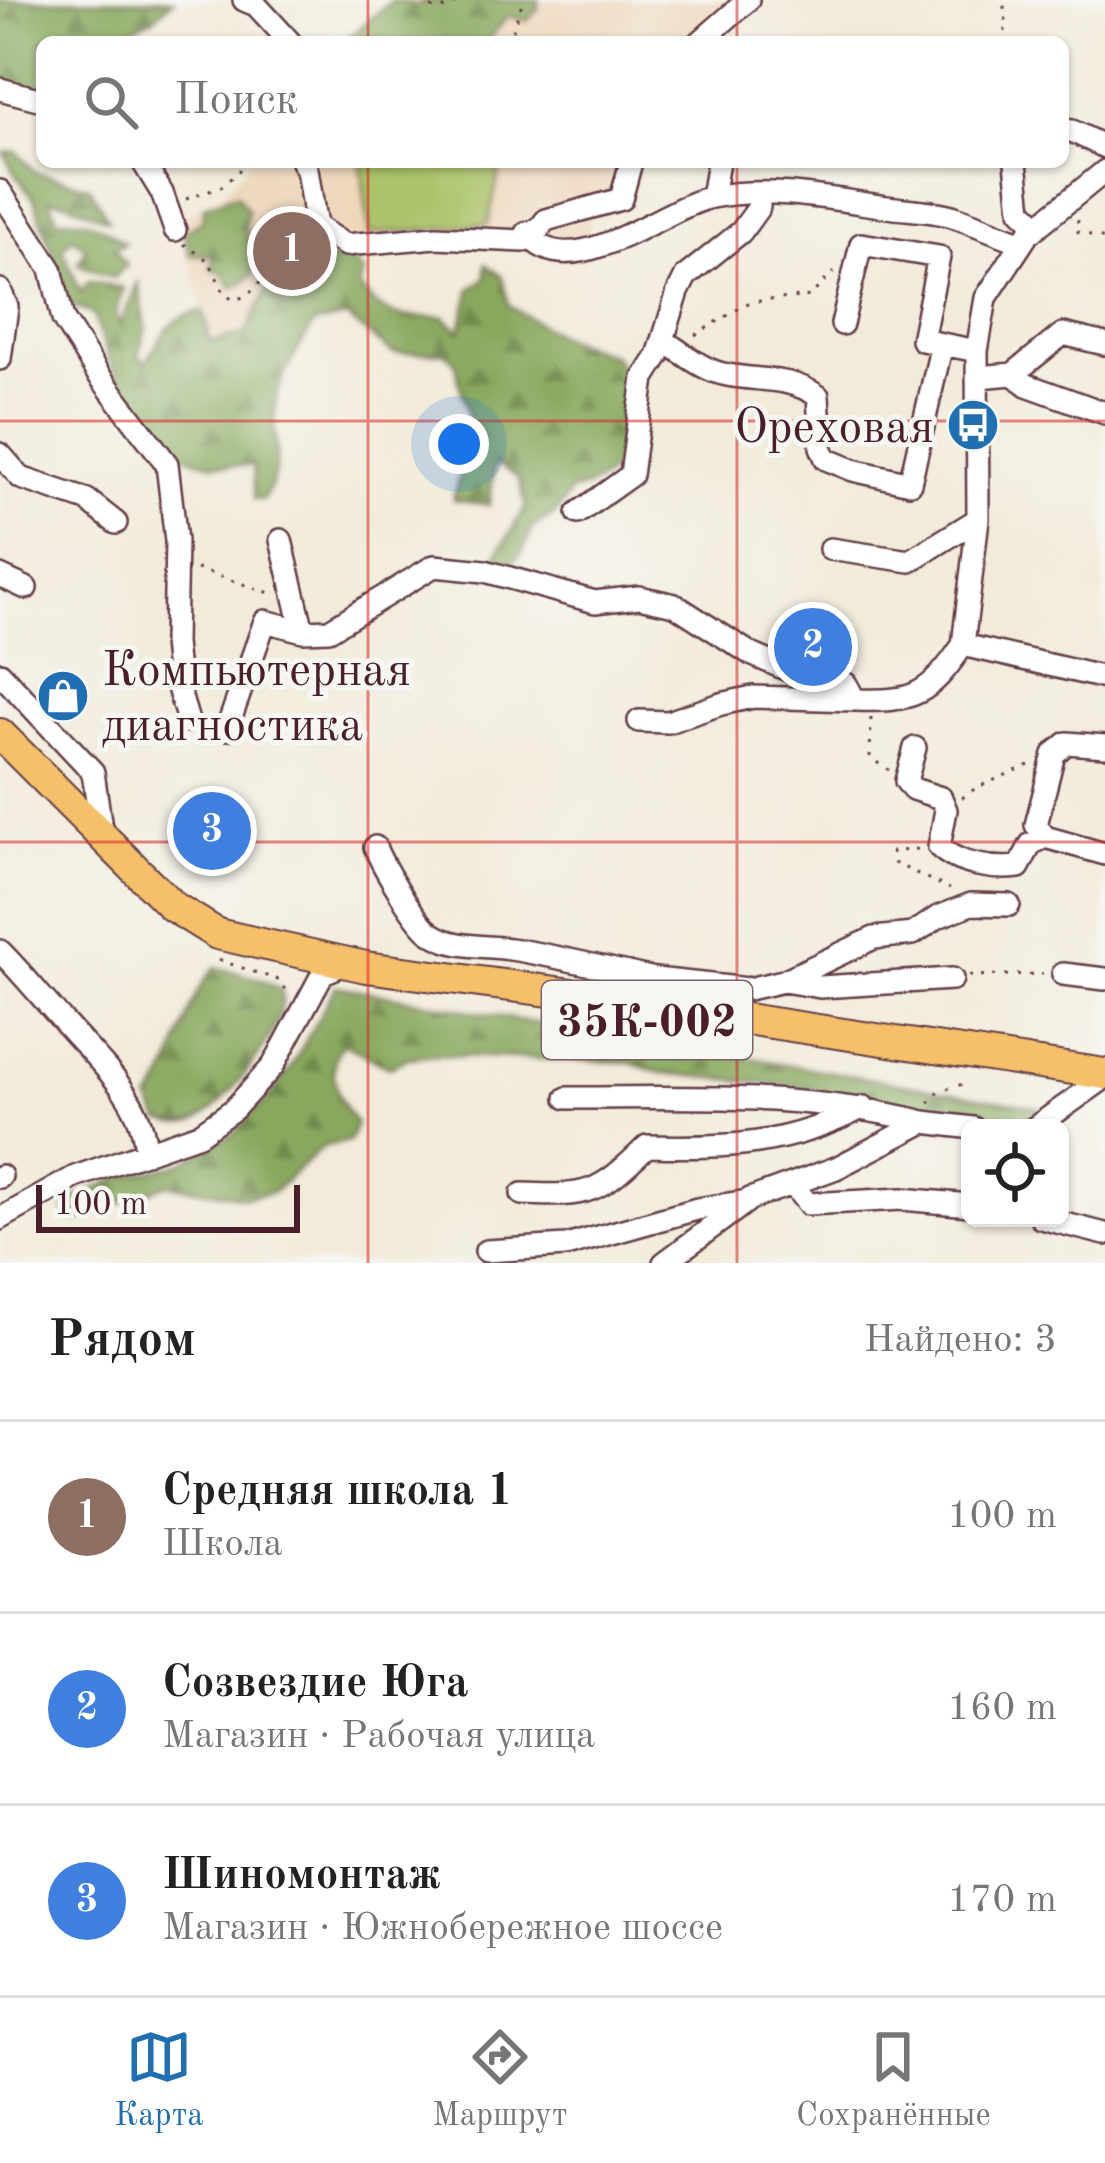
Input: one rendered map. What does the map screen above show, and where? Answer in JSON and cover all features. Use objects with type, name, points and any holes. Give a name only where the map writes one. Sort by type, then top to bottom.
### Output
[{"type":"highway","points":[[0,734],[172,906],[218,934],[330,967]]},
{"type":"highway","points":[[0,758],[166,917],[212,946],[330,967],[652,991],[1103,1080]]},
{"type":"highway","name":"35К-002","points":[[330,967],[1103,1080]]},
{"type":"street","points":[[244,0],[256,5],[284,36]]},
{"type":"street","points":[[706,36],[745,0]]},
{"type":"street","points":[[0,89],[36,98]]},
{"type":"street","points":[[1069,130],[1105,147]]},
{"type":"street","points":[[146,168],[176,230]]},
{"type":"street","points":[[306,168],[316,226],[345,244],[436,237],[524,241],[527,233]]},
{"type":"street","points":[[527,233],[538,230],[546,220],[621,199],[629,168]]},
{"type":"street","points":[[712,197],[717,168]]},
{"type":"street","points":[[1017,168],[1029,234]]},
{"type":"street","points":[[639,721],[668,722],[754,698],[902,702],[937,683],[963,645],[978,518],[976,351],[986,298],[1029,234],[1105,171]]},
{"type":"street","points":[[0,191],[51,269],[63,319],[98,374],[167,464],[175,561],[174,643],[188,721]]},
{"type":"street","points":[[527,233],[545,250],[569,254],[626,238],[669,213],[712,197],[758,195],[806,196],[947,215],[1029,234]]},
{"type":"street","points":[[578,513],[631,475],[644,378],[670,345],[686,276],[741,232],[760,207],[758,195]]},
{"type":"street","points":[[842,325],[861,244],[939,257],[922,340],[976,351]]},
{"type":"street","points":[[0,290],[7,307],[0,359]]},
{"type":"street","points":[[978,377],[1013,374],[1064,334],[1105,344]]},
{"type":"street","points":[[670,345],[716,374],[781,378],[802,385],[818,395],[826,459],[910,483],[941,344]]},
{"type":"street","points":[[1013,374],[1028,385],[1105,412]]},
{"type":"street","points":[[0,454],[21,478],[87,500],[116,523]]},
{"type":"street","points":[[830,549],[910,561],[978,518]]},
{"type":"street","points":[[281,540],[294,628]]},
{"type":"street","points":[[227,729],[265,621],[329,630],[434,566],[484,571],[595,602],[639,597],[675,604],[770,662],[846,684],[863,701]]},
{"type":"street","points":[[0,576],[26,588]]},
{"type":"street","points":[[963,645],[1105,678]]},
{"type":"street","points":[[0,673],[93,772],[102,835]]},
{"type":"street","points":[[1105,746],[1066,743],[1054,754],[1036,825],[1045,837],[1105,854]]},
{"type":"street","points":[[915,748],[906,781],[913,789],[941,798],[946,810],[939,847],[948,855],[998,869],[1019,867],[1031,844],[1045,837]]},
{"type":"street","points":[[375,847],[383,868],[420,924],[433,935],[456,944],[510,949],[652,991],[748,989],[783,981],[874,938],[913,934],[938,916],[971,904],[1009,905]]},
{"type":"street","points":[[0,951],[111,1070],[146,1132],[146,1153]]},
{"type":"street","points":[[0,1219],[75,1177],[199,1134],[234,1109],[274,1066],[330,967]]},
{"type":"street","points":[[1063,974],[1105,979]]},
{"type":"street","points":[[783,981],[820,987],[952,979]]},
{"type":"street","points":[[1047,1119],[1103,1080]]},
{"type":"street","points":[[567,1098],[722,1098],[865,1107],[961,1127]]},
{"type":"street","points":[[522,1194],[578,1196],[618,1174],[647,1146],[747,1146],[818,1131],[865,1107]]},
{"type":"street","points":[[486,1251],[566,1246],[697,1208],[748,1201],[836,1168],[924,1122]]},
{"type":"street","points":[[792,1184],[808,1204],[902,1199],[961,1204]]},
{"type":"street","points":[[664,1263],[748,1201]]},
{"type":"street","points":[[1069,1225],[1105,1234]]},
{"type":"path","points":[[425,0],[427,8],[442,9],[466,0]]},
{"type":"path","points":[[511,36],[523,0]]},
{"type":"path","points":[[1002,36],[1007,27],[1003,0]]},
{"type":"path","points":[[167,206],[220,187],[241,168]]},
{"type":"path","points":[[1071,199],[1078,211],[1076,231],[1105,239]]},
{"type":"path","points":[[176,230],[185,245],[208,261],[225,295],[234,300],[247,296],[316,226]]},
{"type":"path","points":[[670,345],[750,302],[810,296],[859,252]]},
{"type":"path","points":[[175,561],[281,597],[294,628]]},
{"type":"path","points":[[863,701],[870,758],[906,781]]},
{"type":"path","points":[[946,810],[976,788],[1054,754]]},
{"type":"path","points":[[939,847],[892,852],[894,863],[971,904]]},
{"type":"path","points":[[207,956],[281,981],[289,994]]},
{"type":"path","points":[[952,979],[988,973],[1063,974]]},
{"type":"path","points":[[924,1122],[931,1099],[939,1091],[963,1084]]},
{"type":"shaded area","points":[[393,0],[745,0],[717,36],[350,36]]},
{"type":"shaded area","points":[[245,168],[640,168],[631,204],[590,218],[583,261],[556,261],[516,248],[435,245],[300,264],[267,286],[245,334],[210,342],[181,218],[219,198]]},
{"type":"green space","points":[[0,0],[173,0],[154,18],[116,36],[36,36],[36,89],[0,80]]},
{"type":"green space","points":[[393,0],[419,6],[425,0],[539,0],[538,10],[527,21],[508,16],[491,36],[350,36]]},
{"type":"green space","points":[[16,151],[35,172],[89,186],[108,219],[50,199],[58,221],[84,221],[125,243],[114,249],[127,265],[113,278],[78,264],[86,248],[73,237],[62,248],[81,293],[88,282],[123,288],[116,311],[120,326],[138,282],[146,327],[139,354],[145,363],[167,329],[181,318],[203,311],[211,342],[245,334],[264,296],[282,275],[350,258],[364,274],[359,286],[376,305],[407,317],[444,317],[460,331],[471,289],[486,278],[486,264],[503,277],[509,306],[559,336],[614,356],[629,380],[619,415],[628,425],[618,461],[597,483],[571,491],[556,514],[532,528],[518,557],[500,566],[494,559],[526,506],[518,478],[495,463],[489,505],[453,500],[469,432],[457,365],[446,352],[393,353],[346,317],[314,324],[286,371],[274,414],[275,473],[263,500],[254,499],[253,465],[218,465],[189,457],[145,424],[115,373],[93,314],[70,305],[34,198],[4,153]]},
{"type":"green space","points":[[362,168],[500,168],[488,224],[369,234]]},
{"type":"green space","points":[[236,195],[248,210],[249,243],[261,250],[252,274],[232,288],[222,272],[211,269],[213,255],[190,255],[184,232],[203,220],[204,206]]},
{"type":"green space","points":[[215,967],[281,990],[277,1021],[254,1062],[209,1113],[188,1124],[160,1121],[150,1101],[169,1069],[195,998]]},
{"type":"green space","points":[[336,986],[1042,1108],[1028,1119],[928,1110],[806,1087],[662,1073],[629,1062],[436,1055],[408,1058],[389,1067],[343,1043],[334,1074],[339,1095],[356,1124],[349,1141],[324,1146],[273,1192],[245,1197],[167,1184],[78,1221],[65,1217],[67,1202],[121,1177],[177,1165],[233,1134],[292,1066]]},
{"type":"place","name":"Средняя школа 1","points":[[292,251]]},
{"type":"place","name":"Ореховая","points":[[973,425]]},
{"type":"place","name":"Созвездие Юга","points":[[813,647]]},
{"type":"place","name":"Компьютерная диагностика","points":[[63,696]]},
{"type":"place","name":"Шиномонтаж","points":[[212,831]]}]
